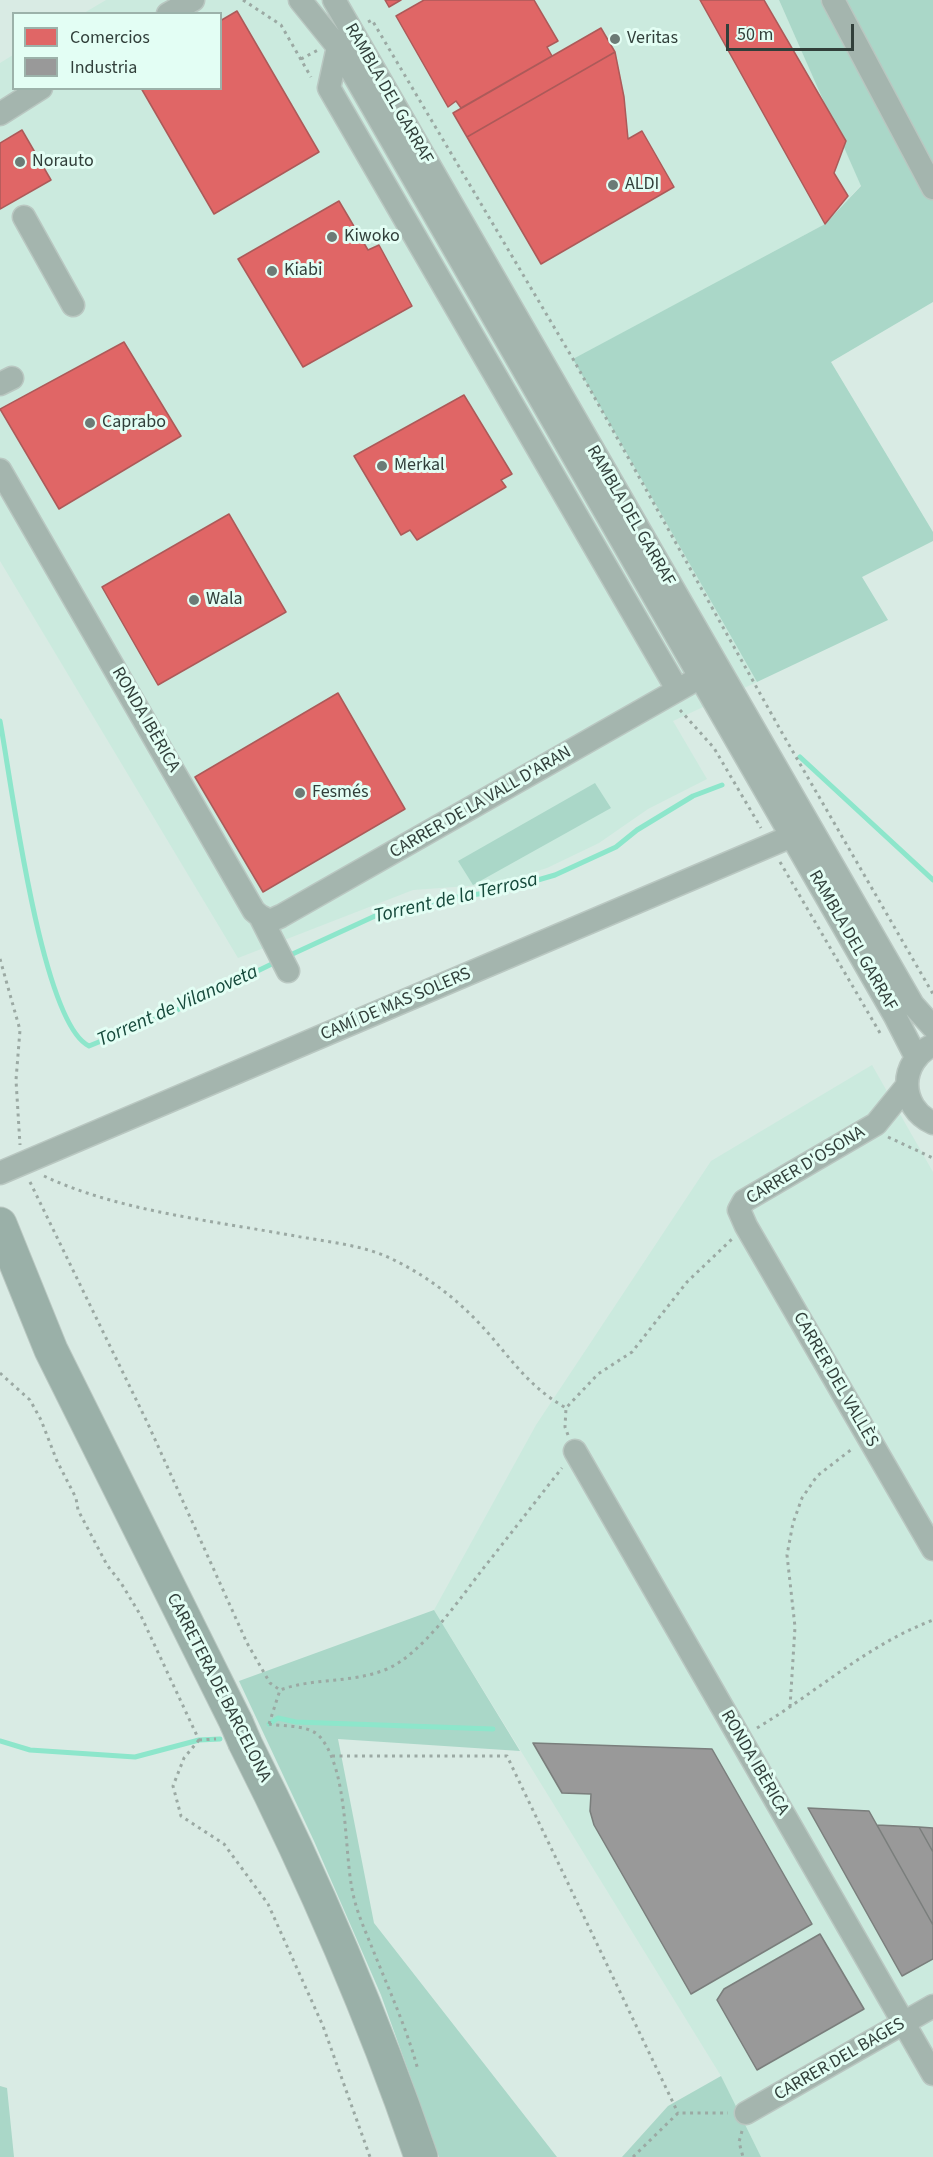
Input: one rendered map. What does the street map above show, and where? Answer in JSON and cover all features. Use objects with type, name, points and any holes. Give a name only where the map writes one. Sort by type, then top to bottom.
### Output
[{"type":"highway","name":"CARRETERA DE BARCELONA","points":[[0,1224],[51,1350],[234,1734],[320,1898],[359,1987],[421,2157]]},
{"type":"street","points":[[172,12],[193,0]]},
{"type":"street","name":"RAMBLA DEL GARRAF","points":[[300,0],[338,46],[700,677],[759,760]]},
{"type":"street","name":"RAMBLA DEL GARRAF","points":[[334,0],[759,760],[913,1005],[933,1027]]},
{"type":"street","points":[[833,0],[933,188]]},
{"type":"street","name":"RAMBLA DEL GARRAF","points":[[338,46],[329,88],[677,689]]},
{"type":"street","points":[[0,114],[38,90]]},
{"type":"street","points":[[24,217],[73,305]]},
{"type":"street","name":"RONDA IBÈRICA","points":[[0,470],[254,910],[260,916],[288,971]]},
{"type":"street","name":"CARRER DE LA VALL D'ARAN","points":[[260,916],[270,921],[281,916],[700,677]]},
{"type":"street","name":"RAMBLA DEL GARRAF","points":[[771,780],[792,836],[895,1016],[925,1051],[908,1073],[906,1087]]},
{"type":"street","name":"CAMÍ DE MAS SOLERS","points":[[0,1173],[792,836]]},
{"type":"street","points":[[906,1087],[913,1106],[930,1122]]},
{"type":"street","name":"CARRER D'OSONA","points":[[742,1218],[744,1201],[876,1124],[906,1087]]},
{"type":"street","name":"CARRER D'OSONA","points":[[876,1124],[930,1122]]},
{"type":"street","name":"CARRER DEL VALLÈS","points":[[742,1218],[933,1549]]},
{"type":"street","name":"RONDA IBÈRICA","points":[[575,1451],[933,2074]]},
{"type":"street","name":"CARRER DEL BAGES","points":[[746,2113],[933,2006]]},
{"type":"path","points":[[372,20],[573,359],[781,731],[933,994]]},
{"type":"path","points":[[0,959],[20,1030],[16,1080],[21,1164],[148,1424],[247,1643],[270,1683],[280,1690]]},
{"type":"path","points":[[21,1164],[65,1185],[156,1210],[356,1247],[395,1260],[436,1284],[476,1320],[516,1370],[544,1395],[566,1408]]},
{"type":"path","points":[[280,1690],[301,1683],[353,1680],[390,1668],[415,1649],[454,1606],[575,1451],[565,1427],[566,1408],[598,1374],[632,1352],[687,1282],[742,1218]]},
{"type":"path","points":[[0,1373],[30,1400],[41,1420],[57,1461],[76,1498],[78,1510],[106,1565],[121,1583],[141,1616],[199,1740]]},
{"type":"path","points":[[790,1707],[795,1627],[787,1555],[793,1523],[802,1498],[817,1476],[868,1437]]},
{"type":"path","points":[[740,1738],[790,1707],[871,1648],[933,1620]]},
{"type":"path","points":[[280,1690],[269,1724],[303,1728],[316,1734],[332,1756],[340,1791],[352,1888],[357,1909],[406,2033],[420,2078]]},
{"type":"path","points":[[234,1734],[199,1740],[184,1758],[173,1786],[181,1816],[224,1844],[268,1904],[323,2026],[370,2157]]},
{"type":"path","points":[[332,1756],[507,1756],[678,2114]]},
{"type":"path","points":[[633,2157],[678,2114],[746,2113],[739,2142],[743,2157]]},
{"type":"shaded area","points":[[106,0],[779,0],[861,185],[825,224],[574,359],[757,682],[673,721],[707,779],[648,809],[599,843],[547,868],[496,884],[413,890],[238,958],[0,561],[0,63],[12,56],[12,90],[222,90],[222,12],[86,12]]},
{"type":"shaded area","points":[[779,0],[933,0],[933,302],[831,362],[933,532],[933,541],[862,577],[888,620],[757,682],[573,359],[825,224],[861,186]]},
{"type":"shaded area","points":[[595,783],[611,808],[473,885],[458,861]]},
{"type":"shaded area","points":[[872,1065],[933,1172],[933,2157],[758,2157],[721,2076],[434,1610],[536,1425],[711,1161]]},
{"type":"shaded area","points":[[434,1610],[520,1751],[338,1739],[374,1923],[557,2157],[439,2157],[381,1995],[314,1841],[239,1681]]},
{"type":"shaded area","points":[[721,2076],[761,2157],[622,2157],[668,2106]]},
{"type":"shaded area","points":[[0,2086],[7,2088],[14,2157],[0,2157]]},
{"type":"building: Comercios","points":[[385,0],[401,0],[389,7]]},
{"type":"building: Comercios","points":[[424,0],[534,0],[558,41],[547,47],[552,56],[461,108],[456,101],[448,107],[396,16]]},
{"type":"building: Comercios","points":[[700,0],[764,0],[846,141],[834,173],[848,196],[825,224]]},
{"type":"building: Comercios","points":[[237,11],[319,152],[214,214],[142,90],[222,90],[222,20]]},
{"type":"building: Comercios","points":[[601,28],[615,52],[467,137],[453,113]]},
{"type":"building: Comercios","points":[[615,52],[624,97],[628,139],[642,131],[674,187],[541,264],[467,137]]},
{"type":"building: Comercios","name":"Norauto","points":[[22,130],[51,180],[0,209],[0,143]]},
{"type":"building: Comercios","points":[[339,201],[368,250],[379,245],[412,306],[303,367],[238,259]]},
{"type":"building: Comercios","name":"Caprabo","points":[[124,342],[181,436],[59,509],[0,409]]},
{"type":"building: Comercios","points":[[464,395],[512,474],[501,480],[506,487],[417,540],[410,530],[401,535],[354,456]]},
{"type":"building: Comercios","name":"Wala","points":[[229,514],[286,612],[158,685],[102,587]]},
{"type":"building: Comercios","name":"Fesmés","points":[[338,693],[405,809],[263,892],[195,777]]},
{"type":"building: Industria","points":[[533,1743],[712,1749],[812,1924],[691,1994],[594,1825],[590,1811],[591,1794],[562,1793]]},
{"type":"building: Industria","points":[[808,1808],[869,1811],[933,1925],[933,1959],[902,1976]]},
{"type":"building: Industria","points":[[877,1825],[919,1827],[933,1852],[933,1925]]},
{"type":"building: Industria","points":[[919,1827],[933,1828],[933,1852]]},
{"type":"building: Industria","points":[[820,1934],[864,2009],[757,2070],[717,2000],[724,1989]]},
{"type":"waterway","name":"Torrent de Vilanoveta","points":[[0,721],[20,843],[43,948],[56,994],[72,1028],[89,1046],[177,1010],[278,961]]},
{"type":"waterway","name":"Torrent de la Terrosa","points":[[800,757],[933,880]]},
{"type":"waterway","name":"Torrent de la Terrosa","points":[[286,957],[375,916],[443,899],[500,891],[555,875],[616,847],[637,830],[693,796],[722,785]]},
{"type":"waterway","points":[[269,1724],[278,1718],[296,1722],[493,1729]]},
{"type":"waterway","points":[[0,1741],[30,1750],[135,1757],[199,1740],[220,1739]]},
{"type":"place","name":"Veritas","points":[[615,39]]},
{"type":"place","name":"Norauto","points":[[20,162]]},
{"type":"place","name":"ALDI","points":[[613,185]]},
{"type":"place","name":"Kiwoko","points":[[332,237]]},
{"type":"place","name":"Kiabi","points":[[272,271]]},
{"type":"place","name":"Caprabo","points":[[90,423]]},
{"type":"place","name":"Merkal","points":[[382,466]]},
{"type":"place","name":"Wala","points":[[194,600]]},
{"type":"place","name":"Fesmés","points":[[300,793]]}]
